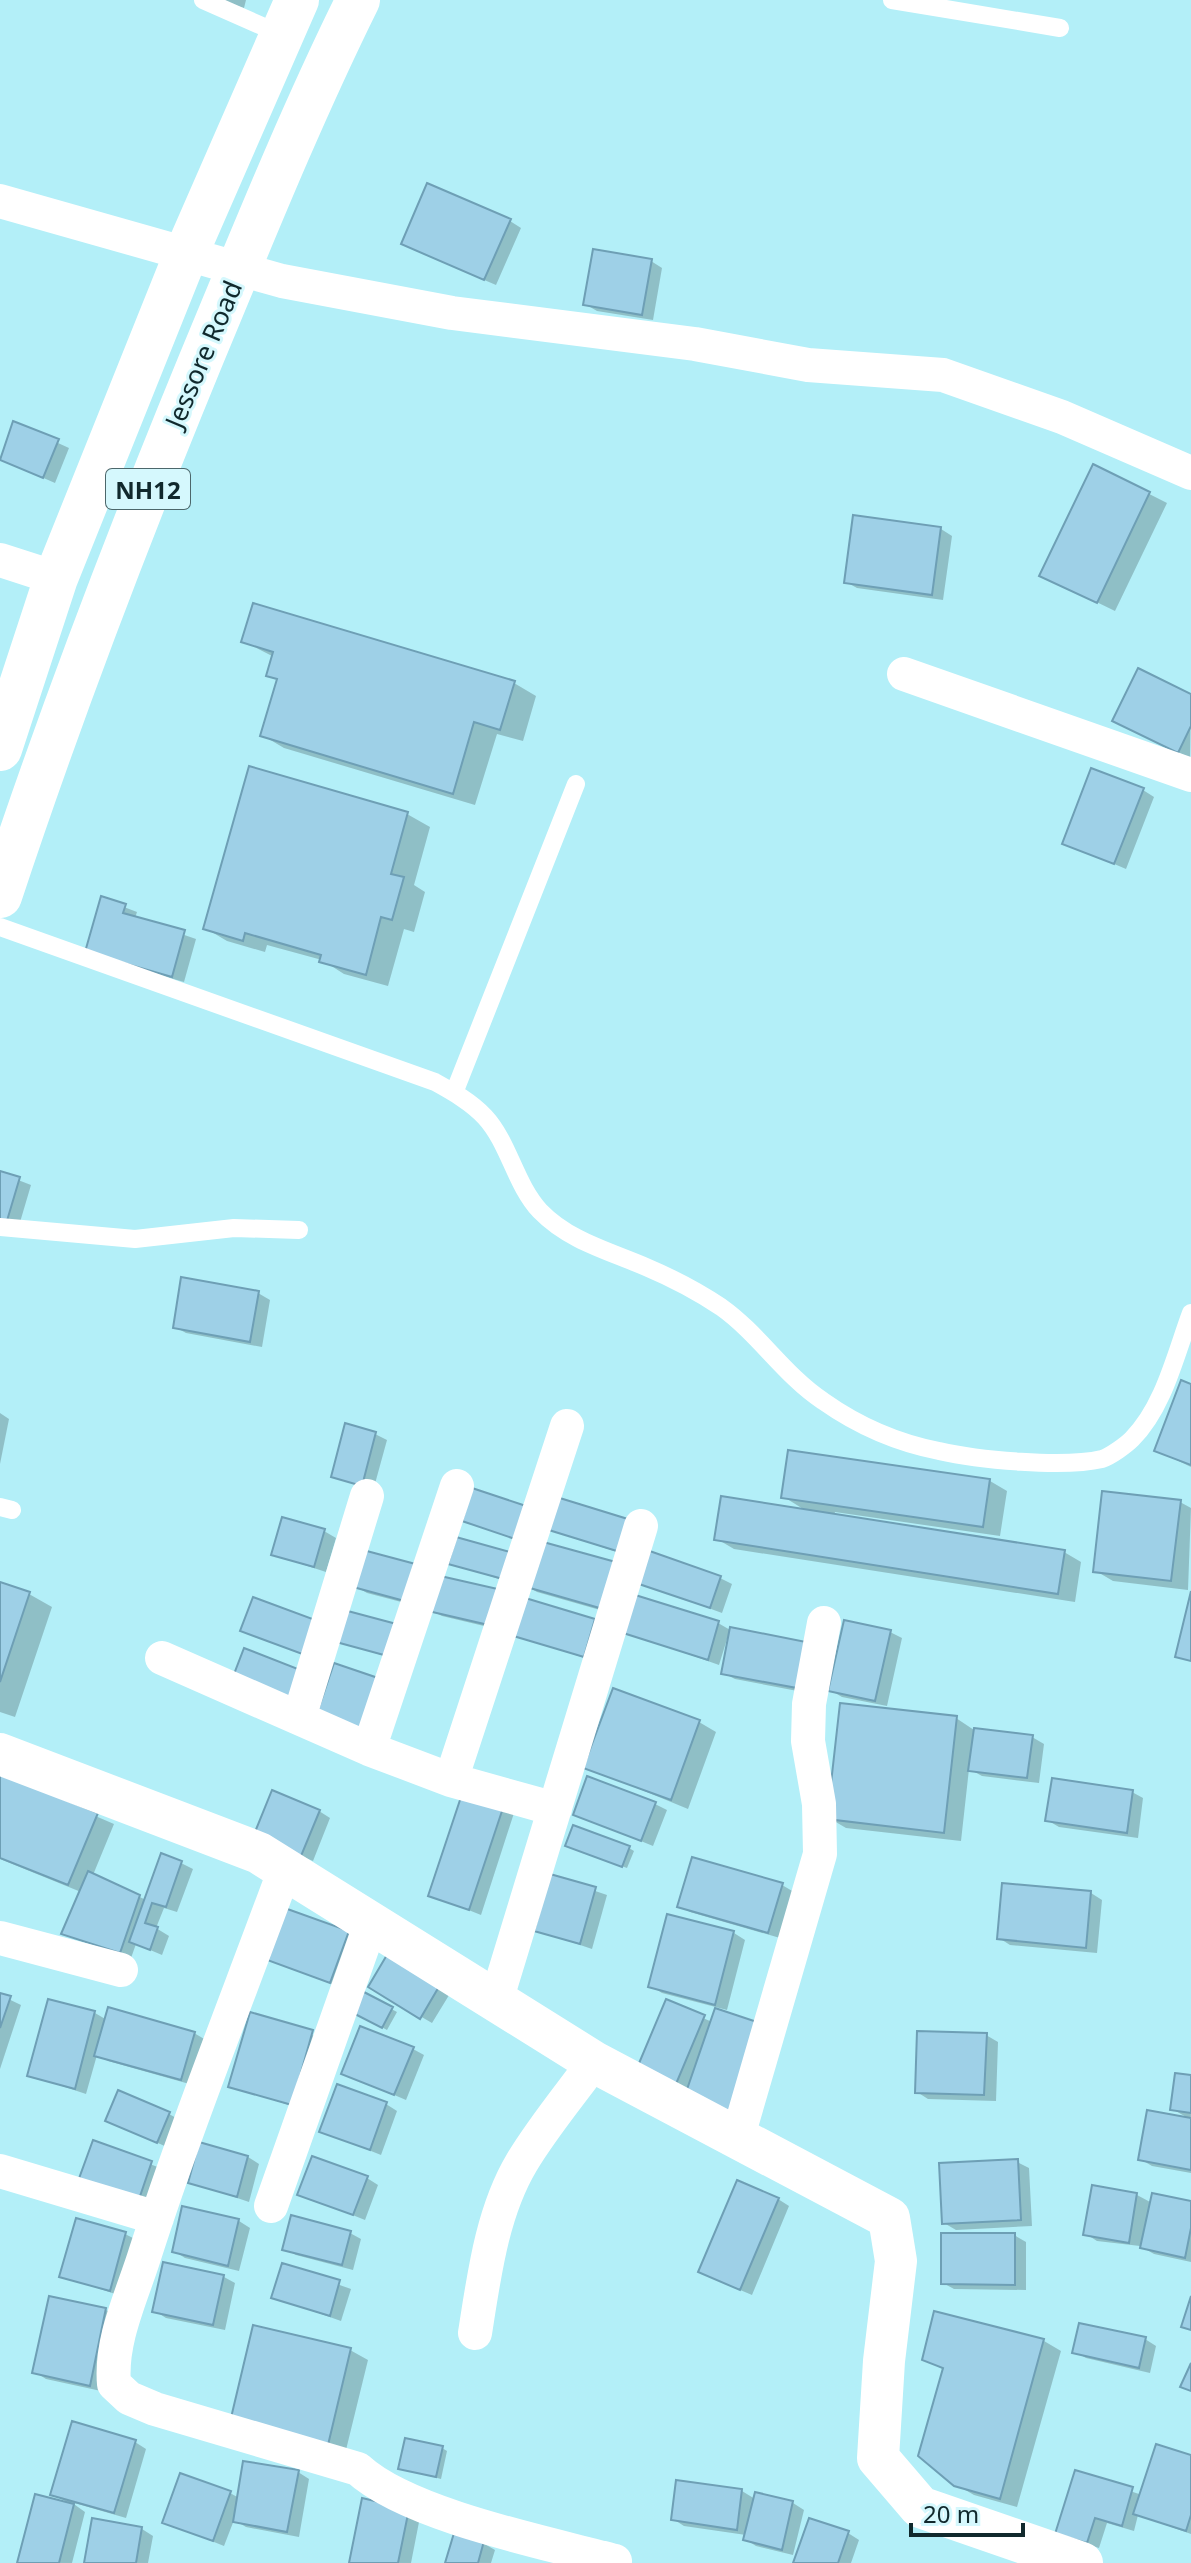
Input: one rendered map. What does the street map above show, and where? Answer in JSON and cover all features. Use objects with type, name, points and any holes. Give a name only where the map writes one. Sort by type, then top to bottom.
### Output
[{"type":"highway","name":"Jessore Road","points":[[0,896],[80,661],[314,89],[358,0]]},
{"type":"highway","name":"Jessore Road","points":[[0,749],[56,578],[186,254],[249,116],[288,17]]},
{"type":"street","points":[[0,201],[282,281],[452,313],[695,344],[808,365],[943,375],[1062,417],[1191,473]]},
{"type":"street","points":[[0,560],[56,578]]},
{"type":"street","points":[[904,674],[1191,775]]},
{"type":"street","points":[[451,1780],[567,1426]]},
{"type":"street","points":[[369,1749],[457,1486]]},
{"type":"street","points":[[299,1718],[367,1496]]},
{"type":"street","points":[[496,2001],[641,1526]]},
{"type":"street","points":[[738,2136],[820,1854],[819,1804],[808,1741],[809,1704],[824,1623]]},
{"type":"street","points":[[162,1658],[369,1749],[451,1780],[555,1809]]},
{"type":"street","points":[[0,1754],[259,1853],[594,2062],[889,2218],[896,2261],[884,2361],[878,2458],[920,2507],[1082,2563]]},
{"type":"street","points":[[285,1869],[157,2218],[112,2364],[114,2384],[129,2398],[155,2409],[358,2469],[374,2484],[394,2494],[488,2527],[615,2561]]},
{"type":"street","points":[[271,2206],[371,1923]]},
{"type":"street","points":[[0,1938],[121,1970]]},
{"type":"street","points":[[475,2333],[482,2285],[507,2194],[521,2163],[594,2062]]},
{"type":"street","points":[[0,2171],[157,2218]]},
{"type":"lane","points":[[203,0],[288,17]]},
{"type":"lane","points":[[892,0],[1060,28]]},
{"type":"lane","points":[[454,1093],[576,784]]},
{"type":"lane","points":[[0,927],[435,1082],[486,1118],[523,1188],[539,1210],[563,1231],[684,1284],[749,1328],[811,1392],[850,1419],[891,1437],[939,1451],[1056,1462],[1104,1458],[1133,1439],[1158,1399],[1191,1313]]},
{"type":"lane","points":[[0,1227],[135,1239],[234,1228],[299,1230]]},
{"type":"building","points":[[427,183],[511,219],[484,280],[401,244]]},
{"type":"building","points":[[593,249],[652,259],[642,315],[583,305]]},
{"type":"building","points":[[13,421],[59,439],[43,478],[0,460]]},
{"type":"building","points":[[1093,464],[1150,492],[1097,603],[1039,576]]},
{"type":"building","points":[[853,515],[941,527],[932,595],[844,583]]},
{"type":"building","points":[[253,603],[515,681],[500,730],[474,722],[453,794],[260,736],[277,679],[266,676],[273,652],[241,642]]},
{"type":"building","points":[[1138,668],[1191,694],[1191,726],[1178,753],[1112,721]]},
{"type":"building","points":[[249,766],[408,812],[391,874],[404,877],[392,920],[381,917],[366,975],[319,962],[321,955],[245,933],[243,941],[203,929]]},
{"type":"building","points":[[1091,768],[1144,788],[1114,864],[1062,844]]},
{"type":"building","points":[[101,896],[126,904],[123,913],[185,930],[172,977],[85,952]]},
{"type":"building","points":[[0,1171],[20,1177],[6,1224],[0,1222]]},
{"type":"building","points":[[181,1277],[259,1291],[250,1342],[173,1328]]},
{"type":"building","points":[[1181,1380],[1191,1384],[1191,1465],[1154,1451]]},
{"type":"building","points":[[345,1423],[376,1432],[362,1486],[331,1477]]},
{"type":"building","points":[[788,1450],[990,1479],[983,1527],[781,1498]]},
{"type":"building","points":[[472,1488],[529,1507],[518,1540],[462,1521]]},
{"type":"building","points":[[1102,1491],[1181,1500],[1171,1581],[1093,1572]]},
{"type":"building","points":[[550,1495],[631,1520],[620,1552],[539,1527]]},
{"type":"building","points":[[721,1496],[1065,1550],[1058,1594],[714,1540]]},
{"type":"building","points":[[282,1517],[325,1529],[314,1567],[271,1555]]},
{"type":"building","points":[[456,1537],[510,1552],[503,1579],[448,1564]]},
{"type":"building","points":[[536,1540],[623,1564],[610,1611],[523,1586]]},
{"type":"building","points":[[644,1549],[721,1576],[710,1608],[633,1582]]},
{"type":"building","points":[[363,1550],[423,1566],[412,1603],[353,1587]]},
{"type":"building","points":[[436,1575],[502,1590],[493,1626],[428,1611]]},
{"type":"building","points":[[0,1582],[30,1592],[0,1682]]},
{"type":"building","points":[[1191,1591],[1191,1661],[1175,1657]]},
{"type":"building","points":[[632,1594],[719,1621],[708,1660],[620,1632]]},
{"type":"building","points":[[253,1597],[318,1621],[305,1655],[240,1631]]},
{"type":"building","points":[[522,1597],[595,1619],[584,1657],[510,1635]]},
{"type":"building","points":[[344,1610],[404,1626],[395,1658],[336,1642]]},
{"type":"building","points":[[844,1620],[891,1630],[875,1701],[828,1691]]},
{"type":"building","points":[[730,1627],[806,1642],[797,1688],[721,1674]]},
{"type":"building","points":[[244,1648],[303,1671],[290,1705],[231,1682]]},
{"type":"building","points":[[334,1663],[381,1679],[362,1736],[315,1719]]},
{"type":"building","points":[[613,1688],[700,1720],[671,1800],[583,1768]]},
{"type":"building","points":[[840,1703],[957,1716],[944,1833],[827,1819]]},
{"type":"building","points":[[974,1728],[1033,1735],[1027,1778],[968,1771]]},
{"type":"building","points":[[0,1773],[98,1813],[68,1885],[0,1858]]},
{"type":"building","points":[[587,1776],[656,1802],[641,1841],[573,1815]]},
{"type":"building","points":[[1052,1778],[1133,1790],[1127,1833],[1045,1821]]},
{"type":"building","points":[[272,1790],[320,1810],[301,1856],[253,1837]]},
{"type":"building","points":[[463,1791],[504,1805],[469,1910],[428,1896]]},
{"type":"building","points":[[573,1825],[630,1846],[622,1867],[565,1846]]},
{"type":"building","points":[[161,1853],[182,1861],[166,1907],[152,1903],[145,1923],[158,1927],[150,1950],[129,1942]]},
{"type":"building","points":[[692,1857],[783,1883],[768,1933],[677,1907]]},
{"type":"building","points":[[88,1871],[140,1895],[120,1953],[61,1934]]},
{"type":"building","points":[[550,1874],[596,1887],[580,1944],[534,1931]]},
{"type":"building","points":[[1002,1883],[1091,1891],[1086,1948],[997,1939]]},
{"type":"building","points":[[279,1906],[349,1931],[330,1983],[259,1957]]},
{"type":"building","points":[[667,1914],[734,1931],[715,2005],[648,1987]]},
{"type":"building","points":[[391,1948],[444,1978],[420,2019],[368,1987]]},
{"type":"building","points":[[362,1991],[393,2007],[382,2028],[351,2012]]},
{"type":"building","points":[[0,1993],[11,1996],[0,2028]]},
{"type":"building","points":[[48,1999],[95,2011],[75,2089],[27,2076]]},
{"type":"building","points":[[666,1999],[705,2015],[676,2084],[637,2068]]},
{"type":"building","points":[[108,2007],[195,2032],[181,2080],[94,2056]]},
{"type":"building","points":[[715,2008],[763,2024],[731,2117],[683,2101]]},
{"type":"building","points":[[250,2012],[313,2030],[292,2105],[228,2087]]},
{"type":"building","points":[[360,2026],[414,2047],[394,2095],[341,2074]]},
{"type":"building","points":[[917,2031],[987,2033],[984,2095],[915,2093]]},
{"type":"building","points":[[1175,2073],[1191,2075],[1191,2113],[1170,2110]]},
{"type":"building","points":[[337,2084],[387,2102],[370,2150],[319,2132]]},
{"type":"building","points":[[118,2090],[170,2112],[157,2143],[105,2121]]},
{"type":"building","points":[[1147,2110],[1191,2118],[1191,2170],[1138,2160]]},
{"type":"building","points":[[93,2140],[152,2161],[137,2205],[77,2184]]},
{"type":"building","points":[[199,2142],[248,2156],[237,2197],[188,2183]]},
{"type":"building","points":[[312,2156],[368,2176],[353,2215],[297,2195]]},
{"type":"building","points":[[1018,2159],[1021,2220],[942,2224],[939,2163]]},
{"type":"building","points":[[737,2180],[779,2198],[740,2290],[698,2272]]},
{"type":"building","points":[[1092,2185],[1137,2193],[1129,2243],[1083,2235]]},
{"type":"building","points":[[1152,2193],[1191,2201],[1191,2228],[1185,2258],[1140,2248]]},
{"type":"building","points":[[182,2206],[239,2219],[228,2266],[172,2252]]},
{"type":"building","points":[[291,2215],[351,2231],[342,2265],[282,2250]]},
{"type":"building","points":[[76,2218],[126,2232],[110,2291],[59,2277]]},
{"type":"building","points":[[941,2233],[1015,2233],[1015,2285],[941,2284]]},
{"type":"building","points":[[163,2262],[224,2275],[213,2325],[152,2312]]},
{"type":"building","points":[[282,2263],[340,2280],[330,2316],[271,2298]]},
{"type":"building","points":[[49,2296],[106,2308],[90,2386],[32,2373]]},
{"type":"building","points":[[1191,2296],[1191,2330],[1181,2327]]},
{"type":"building","points":[[934,2311],[1044,2339],[1000,2499],[954,2486],[918,2456],[943,2368],[922,2360]]},
{"type":"building","points":[[1079,2323],[1146,2337],[1139,2368],[1072,2353]]},
{"type":"building","points":[[253,2325],[351,2348],[328,2445],[230,2422]]},
{"type":"building","points":[[1191,2363],[1191,2391],[1180,2387]]},
{"type":"building","points":[[72,2421],[136,2440],[114,2513],[50,2495]]},
{"type":"building","points":[[405,2438],[443,2446],[436,2477],[398,2469]]},
{"type":"building","points":[[1156,2444],[1191,2455],[1191,2515],[1186,2531],[1133,2514]]},
{"type":"building","points":[[243,2461],[299,2470],[287,2532],[233,2522]]},
{"type":"building","points":[[1075,2470],[1133,2487],[1122,2526],[1095,2518],[1087,2543],[1055,2534]]},
{"type":"building","points":[[180,2473],[231,2491],[213,2541],[162,2523]]},
{"type":"building","points":[[676,2480],[742,2489],[737,2530],[671,2520]]},
{"type":"building","points":[[755,2492],[793,2501],[782,2550],[743,2540]]},
{"type":"building","points":[[35,2494],[74,2504],[59,2563],[17,2563]]},
{"type":"building","points":[[362,2498],[409,2509],[398,2563],[349,2563]]},
{"type":"building","points":[[92,2518],[142,2527],[136,2563],[84,2563]]},
{"type":"building","points":[[809,2518],[849,2531],[838,2563],[793,2563]]},
{"type":"building","points":[[454,2533],[484,2541],[478,2563],[445,2563]]}]
